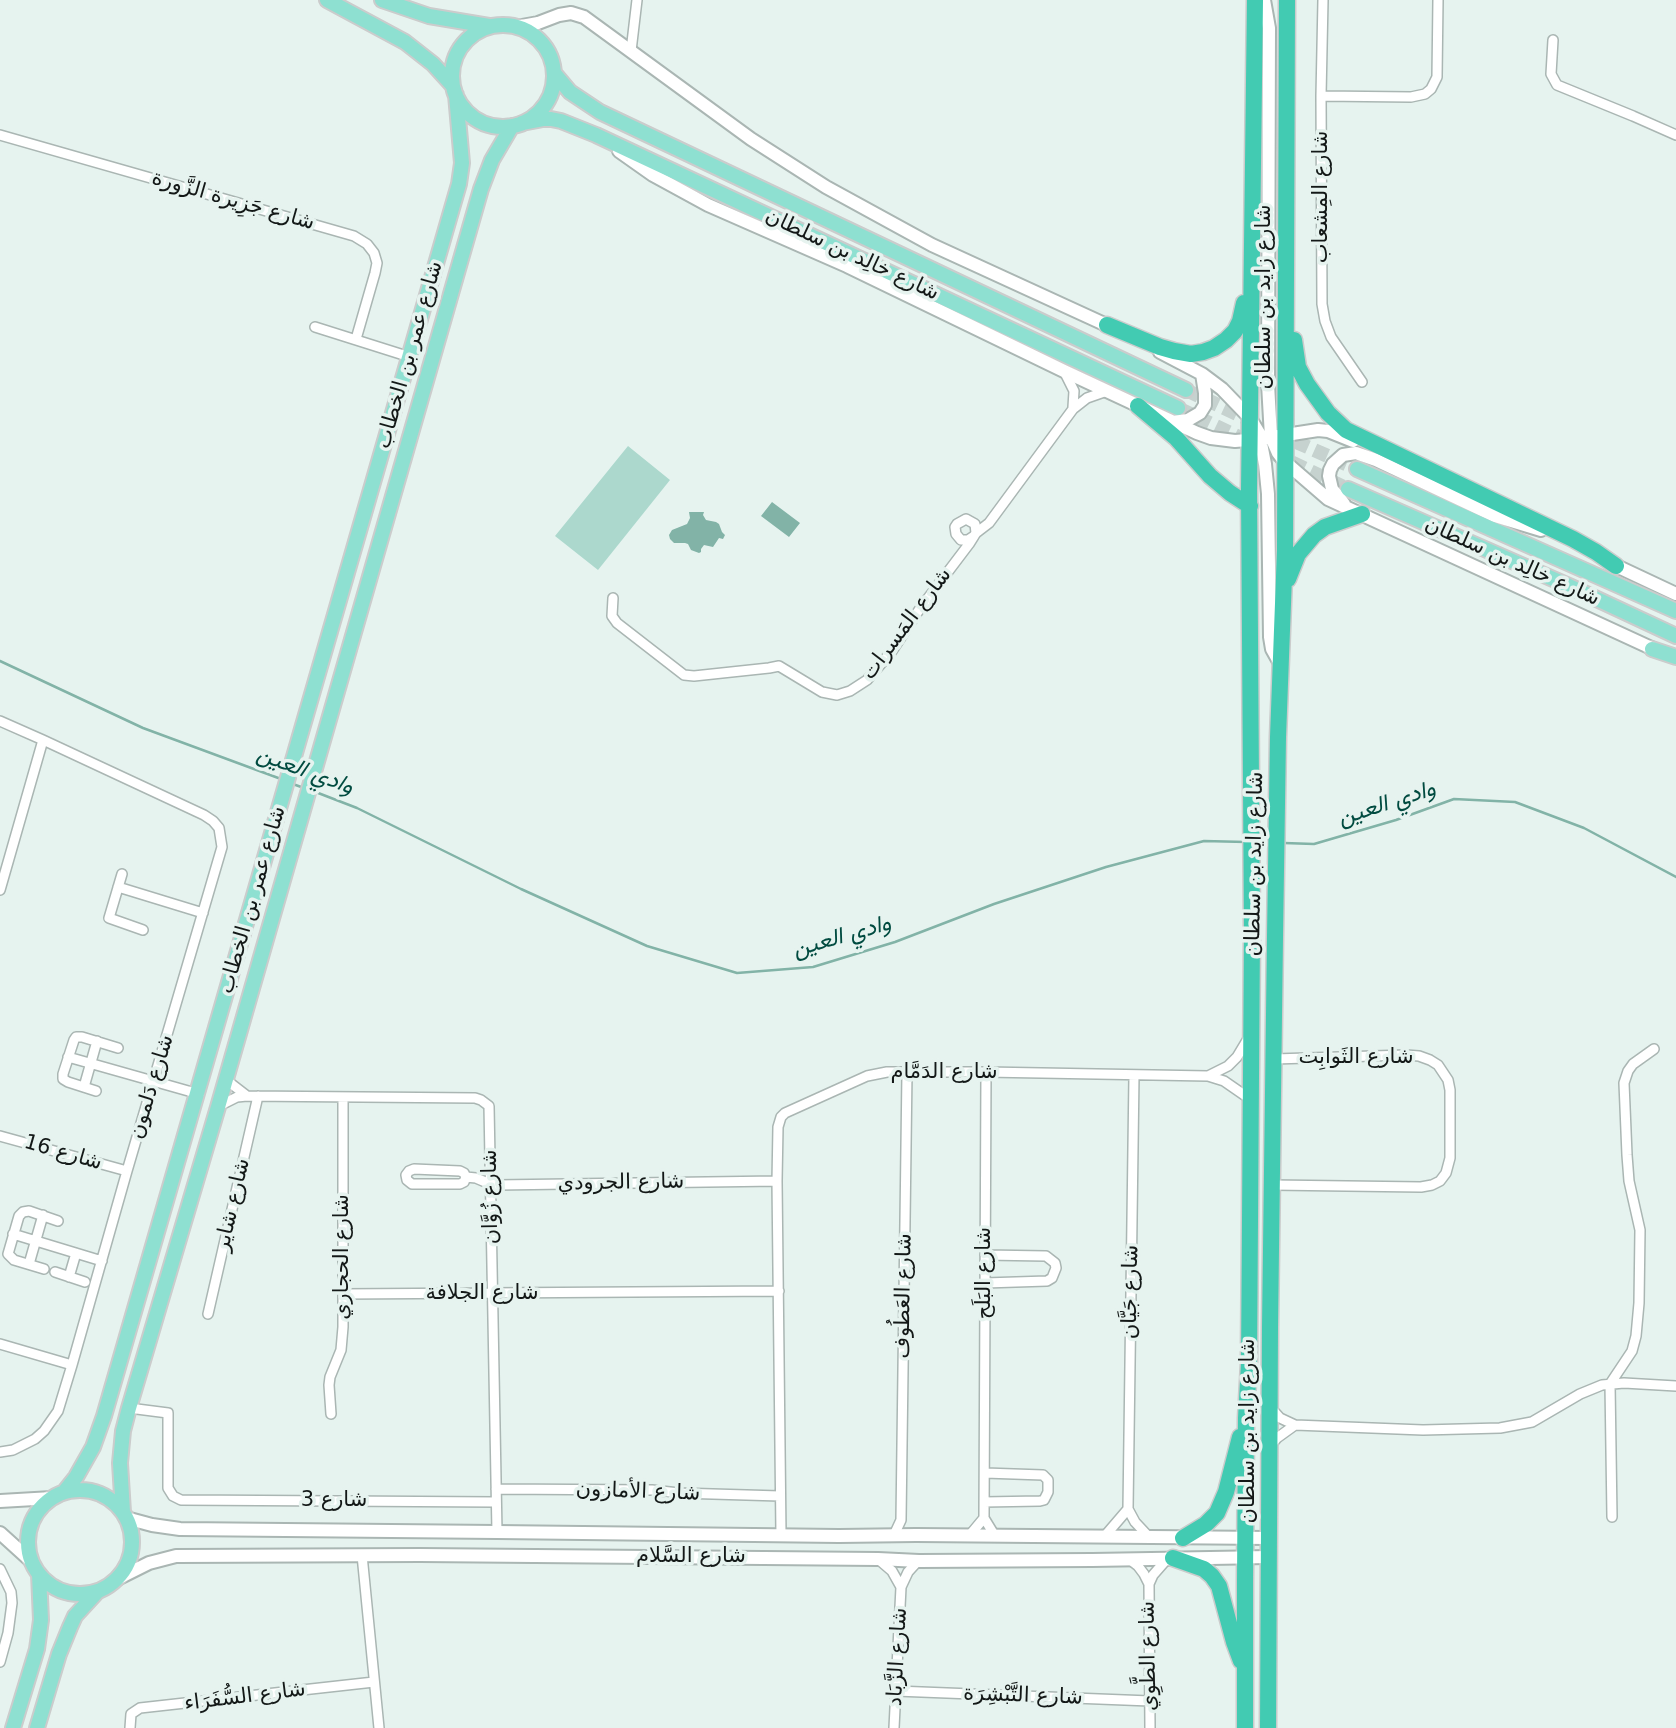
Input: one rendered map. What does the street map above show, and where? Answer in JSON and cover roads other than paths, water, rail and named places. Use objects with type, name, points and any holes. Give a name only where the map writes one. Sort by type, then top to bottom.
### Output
[{"type":"highway","name":"شارع زايد بن سلطان","points":[[1255,0],[1250,418],[1284,461],[1275,937],[1268,1728]]},
{"type":"highway","name":"شارع زايد بن سلطان","points":[[1245,1728],[1252,933],[1250,506],[1266,437],[1287,153],[1287,0]]},
{"type":"highway","points":[[1107,325],[1160,347],[1191,354],[1214,348],[1235,331],[1244,307],[1244,190],[1253,144]]},
{"type":"highway","points":[[1287,153],[1294,193],[1294,347],[1298,367],[1312,393],[1346,430],[1573,539],[1616,566]]},
{"type":"highway","points":[[1139,406],[1176,438],[1210,476],[1250,506]]},
{"type":"highway","points":[[1283,591],[1304,545],[1325,527],[1354,510]]},
{"type":"highway","points":[[1183,1538],[1206,1524],[1220,1507],[1246,1418]]},
{"type":"highway","points":[[1170,1558],[1204,1569],[1219,1586],[1245,1671]]},
{"type":"main road","points":[[327,0],[405,42],[433,64],[454,90],[463,107],[485,124],[499,127],[517,125],[533,117],[549,98],[553,86],[552,61],[546,49],[528,32],[504,25],[491,26],[429,16],[382,0]]},
{"type":"main road","points":[[1264,0],[1269,28],[1266,437],[1270,637],[1272,649],[1281,665]]},
{"type":"main road","points":[[516,27],[571,13],[584,17],[751,139],[842,196],[932,245],[1107,325],[1202,374],[1230,396],[1250,418]]},
{"type":"main road","points":[[454,90],[452,70],[456,55],[464,42],[476,32],[491,26]]},
{"type":"main road","name":"شارع خالِد بن سلطان","points":[[554,73],[570,92],[600,113],[1186,390]]},
{"type":"main road","name":"شارع عمر بن الخطاب","points":[[58,1495],[85,1462],[99,1435],[459,184],[462,163],[454,90]]},
{"type":"main road","name":"شارع خالِد بن سلطان","points":[[517,125],[551,119],[596,135],[1175,415]]},
{"type":"main road","name":"شارع عمر بن الخطاب","points":[[125,1515],[120,1463],[123,1431],[129,1408],[486,172],[498,147],[517,125]]},
{"type":"main road","points":[[596,135],[653,175],[708,205],[877,279],[1139,406],[1188,420],[1200,413],[1205,405],[1202,374]]},
{"type":"main road","points":[[1175,415],[1211,438],[1225,440],[1318,430],[1340,435],[1675,593]]},
{"type":"main road","points":[[1354,510],[1332,489],[1329,477],[1337,459],[1356,453],[1495,516],[1541,530]]},
{"type":"main road","points":[[1284,461],[1320,493],[1676,658]]},
{"type":"main road","name":"شارع خالِد بن سلطان","points":[[1357,469],[1676,611]]},
{"type":"main road","name":"شارع خالِد بن سلطان","points":[[1348,489],[1676,636]]},
{"type":"main road","points":[[0,1501],[80,1490],[97,1492],[111,1500],[125,1515],[131,1530],[132,1543],[125,1569],[117,1579],[98,1591],[75,1616],[59,1654],[37,1728]]},
{"type":"main road","points":[[58,1495],[38,1510],[30,1525],[27,1543],[31,1560],[39,1574],[59,1590],[72,1594],[98,1591]]},
{"type":"main road","name":"شارع السَّلام","points":[[125,1515],[164,1528],[180,1530],[1269,1538]]},
{"type":"main road","points":[[0,1533],[31,1560]]},
{"type":"main road","name":"شارع السَّلام","points":[[117,1579],[149,1563],[176,1556],[362,1555],[919,1561],[1269,1557]]},
{"type":"main road","points":[[13,1728],[37,1649],[41,1620],[39,1574]]},
{"type":"street","points":[[631,51],[637,0]]},
{"type":"street","name":"شارع المِشعاب","points":[[1323,0],[1323,313],[1331,337],[1362,382]]},
{"type":"street","points":[[1321,96],[1411,97],[1425,94],[1437,77],[1438,0]]},
{"type":"street","points":[[1553,40],[1551,74],[1557,85],[1676,135]]},
{"type":"street","name":"شارع جَزِيرة الزَّورة","points":[[0,135],[354,236],[367,244],[377,263],[356,339]]},
{"type":"street","points":[[315,327],[410,357]]},
{"type":"street","points":[[1064,371],[1074,391],[1073,409]]},
{"type":"street","name":"شارع المَسرات","points":[[612,598],[612,616],[617,623],[684,675],[719,674],[779,666],[822,692],[836,695],[850,691],[867,680],[892,651],[957,559],[975,535],[989,523],[1073,409],[1087,398],[1107,391]]},
{"type":"street","name":"شارع المَسرات","points":[[973,522],[996,512]]},
{"type":"street","points":[[966,519],[973,522],[976,527],[975,535],[965,541],[961,540],[955,527],[959,521],[966,519]]},
{"type":"street","name":"شارع المَسرات","points":[[956,534],[957,559]]},
{"type":"street","name":"شارع دَلمون","points":[[0,721],[213,821],[219,828],[222,847],[58,1411],[44,1431],[25,1445],[0,1452]]},
{"type":"street","points":[[0,890],[43,740]]},
{"type":"street","points":[[122,874],[109,918],[143,930]]},
{"type":"street","points":[[118,887],[203,913]]},
{"type":"street","points":[[1209,1076],[1228,1066],[1237,1057],[1251,1033]]},
{"type":"street","points":[[96,1091],[63,1079],[76,1037],[118,1048]]},
{"type":"street","points":[[84,1087],[97,1041]]},
{"type":"street","points":[[1612,1517],[1610,1384],[1632,1351],[1639,1303],[1640,1230],[1629,1181],[1624,1083],[1633,1064],[1654,1049]]},
{"type":"street","name":"شارع الثَوابِت","points":[[1272,1185],[1421,1187],[1440,1181],[1446,1173],[1450,1158],[1448,1080],[1438,1065],[1430,1060],[1406,1055],[1274,1059]]},
{"type":"street","points":[[68,1057],[198,1094]]},
{"type":"street","name":"شارع الدَمَّام","points":[[781,1535],[777,1181],[778,1127],[785,1113],[867,1076],[887,1072],[1209,1076],[1224,1081],[1251,1100]]},
{"type":"street","name":"شارع العَطُوف","points":[[894,1535],[901,1520],[907,1072]]},
{"type":"street","name":"شارع البَلَح","points":[[984,1518],[986,1072]]},
{"type":"street","name":"شارع جَيَّان","points":[[1128,1509],[1134,1075]]},
{"type":"street","points":[[225,1079],[253,1096]]},
{"type":"street","name":"شارع زُوَّان","points":[[218,1107],[237,1097],[253,1096],[475,1098],[489,1106],[497,1531]]},
{"type":"street","name":"شارع شاير","points":[[208,1314],[253,1096]]},
{"type":"street","name":"شارع الحجاري","points":[[331,1414],[329,1385],[342,1340],[343,1097]]},
{"type":"street","name":"شارع 16","points":[[0,1136],[127,1171]]},
{"type":"street","name":"شارع الجرودي","points":[[466,1177],[460,1184],[414,1184],[406,1177],[409,1171],[414,1169],[460,1171],[466,1177],[490,1184],[777,1181]]},
{"type":"street","points":[[44,1269],[14,1260],[8,1251],[19,1216],[23,1212],[29,1211],[58,1221]]},
{"type":"street","points":[[29,1264],[43,1215]]},
{"type":"street","points":[[13,1234],[102,1261]]},
{"type":"street","points":[[69,1277],[76,1253]]},
{"type":"street","points":[[985,1255],[1046,1256],[1055,1263],[1056,1268],[1055,1274],[1047,1281],[985,1283]]},
{"type":"street","points":[[55,1272],[85,1282]]},
{"type":"street","name":"شارع الجلافة","points":[[343,1294],[779,1291]]},
{"type":"street","points":[[0,1344],[72,1365]]},
{"type":"street","points":[[1270,1406],[1280,1418],[1295,1425],[1423,1430],[1500,1428],[1532,1422],[1580,1394],[1602,1385],[1624,1383],[1676,1386]]},
{"type":"street","name":"شارع 3","points":[[129,1408],[168,1413],[169,1488],[173,1496],[181,1500],[496,1503]]},
{"type":"street","points":[[1270,1446],[1295,1425]]},
{"type":"street","points":[[984,1502],[1040,1501],[1044,1500],[1048,1492],[1048,1480],[1043,1475],[985,1474]]},
{"type":"street","name":"شارع الأمازون","points":[[496,1489],[652,1489],[678,1493],[780,1496]]},
{"type":"street","points":[[1104,1538],[1128,1509],[1135,1522],[1149,1537]]},
{"type":"street","points":[[969,1536],[984,1518],[995,1536]]},
{"type":"street","points":[[901,1520],[916,1535]]},
{"type":"street","points":[[362,1555],[379,1728]]},
{"type":"street","name":"شارع الطَّوِي","points":[[1150,1728],[1149,1584],[1153,1575],[1170,1558]]},
{"type":"street","name":"شارع الزَّبَاد","points":[[878,1559],[892,1571],[901,1587]]},
{"type":"street","name":"شارع الطَّوِي","points":[[1129,1559],[1144,1574],[1149,1584]]},
{"type":"street","name":"شارع الزَّبَاد","points":[[894,1728],[901,1587],[908,1572],[919,1561]]},
{"type":"street","points":[[0,1569],[11,1592],[12,1614],[4,1632],[0,1662]]},
{"type":"street","name":"شارع السُّفَرَاء","points":[[130,1728],[131,1714],[140,1708],[374,1682]]},
{"type":"street","name":"شارع التَّبْشِرَة","points":[[897,1691],[1150,1701]]},
{"type":"waterway","name":"وادي العين","points":[[0,661],[143,728],[281,779]]},
{"type":"waterway","name":"وادي العين","points":[[290,783],[304,788]]},
{"type":"waterway","name":"وادي العين","points":[[313,791],[357,808],[521,889],[647,946],[737,973],[813,967],[895,942],[994,904],[1106,867],[1204,841],[1246,842]]},
{"type":"waterway","name":"وادي العين","points":[[1284,843],[1314,844],[1396,820],[1454,799],[1515,802],[1584,828],[1676,877]]},
{"type":"waterway","name":"وادي العين","points":[[1256,842],[1270,843]]},
{"type":"tunnel","points":[[1186,390],[1254,422]]},
{"type":"tunnel","points":[[1178,408],[1348,489]]},
{"type":"tunnel","points":[[1276,433],[1357,469]]}]
